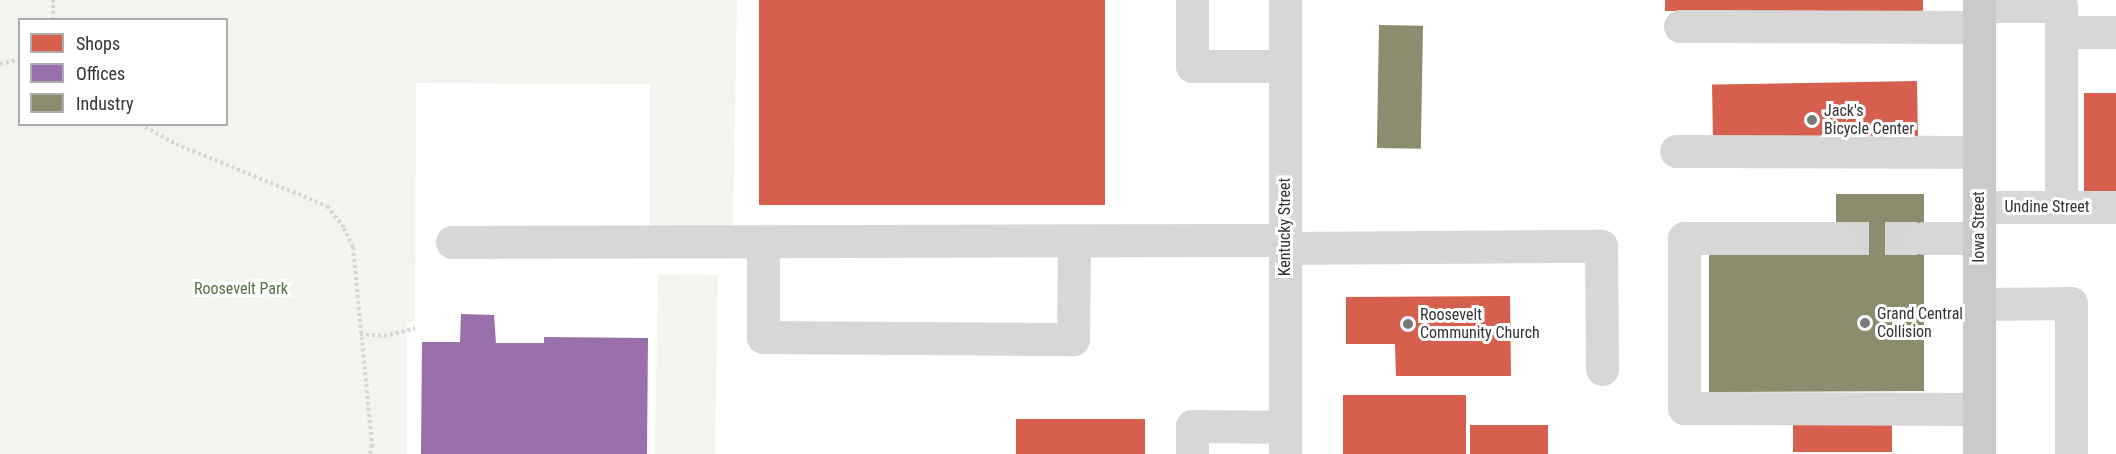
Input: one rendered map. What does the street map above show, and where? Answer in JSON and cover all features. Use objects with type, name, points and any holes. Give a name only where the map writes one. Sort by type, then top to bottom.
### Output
[{"type":"main road","name":"Iowa Street","points":[[1979,11],[1979,454]]},
{"type":"street","points":[[1192,0],[1192,66],[1285,66]]},
{"type":"street","name":"Kentucky Street","points":[[1285,0],[1285,440]]},
{"type":"street","points":[[1680,26],[2061,6],[2061,207]]},
{"type":"street","points":[[2061,32],[2116,32]]},
{"type":"street","points":[[1676,151],[1979,152]]},
{"type":"street","name":"Undine Street","points":[[1924,237],[1979,222],[2061,207],[2116,207]]},
{"type":"street","points":[[1836,237],[1684,237],[1684,408],[1979,409]]},
{"type":"street","points":[[763,242],[763,337],[1073,339],[1074,241]]},
{"type":"street","points":[[452,242],[1074,241],[1601,246],[1602,369]]},
{"type":"street","points":[[1979,304],[2071,303],[2071,454]]},
{"type":"street","points":[[1192,454],[1192,426],[1285,440]]},
{"type":"path","points":[[53,0],[53,18]]},
{"type":"path","points":[[0,64],[18,60]]},
{"type":"path","points":[[144,126],[176,144],[327,206],[344,228],[353,246],[372,445],[370,454]]},
{"type":"path","points":[[360,334],[384,336],[415,328]]},
{"type":"green space","name":"Roosevelt Park","points":[[0,0],[737,0],[733,227],[650,226],[650,84],[416,83],[415,320],[407,323],[407,454],[0,454]]},
{"type":"green space","points":[[658,274],[718,275],[715,454],[655,454]]},
{"type":"building: Shops","points":[[759,0],[1105,0],[1105,205],[759,205]]},
{"type":"building: Shops","points":[[1665,0],[1923,0],[1923,11],[1665,11]]},
{"type":"building: Shops","points":[[1917,81],[1918,140],[1713,144],[1712,85]]},
{"type":"building: Shops","points":[[2084,93],[2116,93],[2116,199],[2084,199]]},
{"type":"building: Shops","points":[[1510,296],[1511,376],[1396,376],[1395,344],[1346,344],[1346,297]]},
{"type":"building: Shops","points":[[1343,395],[1466,395],[1466,454],[1343,454]]},
{"type":"building: Shops","points":[[1793,417],[1892,417],[1892,452],[1793,452]]},
{"type":"building: Shops","points":[[1016,419],[1145,419],[1145,454],[1016,454]]},
{"type":"building: Shops","points":[[1470,425],[1548,425],[1548,454],[1470,454]]},
{"type":"building: Offices","points":[[461,314],[494,315],[496,343],[544,343],[544,337],[648,338],[647,454],[421,454],[422,342],[460,342]]},
{"type":"building: Industry","points":[[1379,25],[1423,26],[1421,149],[1377,148]]},
{"type":"building: Industry","points":[[1836,194],[1924,194],[1924,391],[1709,392],[1709,254],[1836,253]]},
{"type":"tunnel","points":[[1836,238],[1924,238]]},
{"type":"place","name":"Jack's Bicycle Center","points":[[1812,120]]},
{"type":"place","name":"Grand Central Collision","points":[[1865,323]]},
{"type":"place","name":"Roosevelt Community Church","points":[[1408,324]]}]
